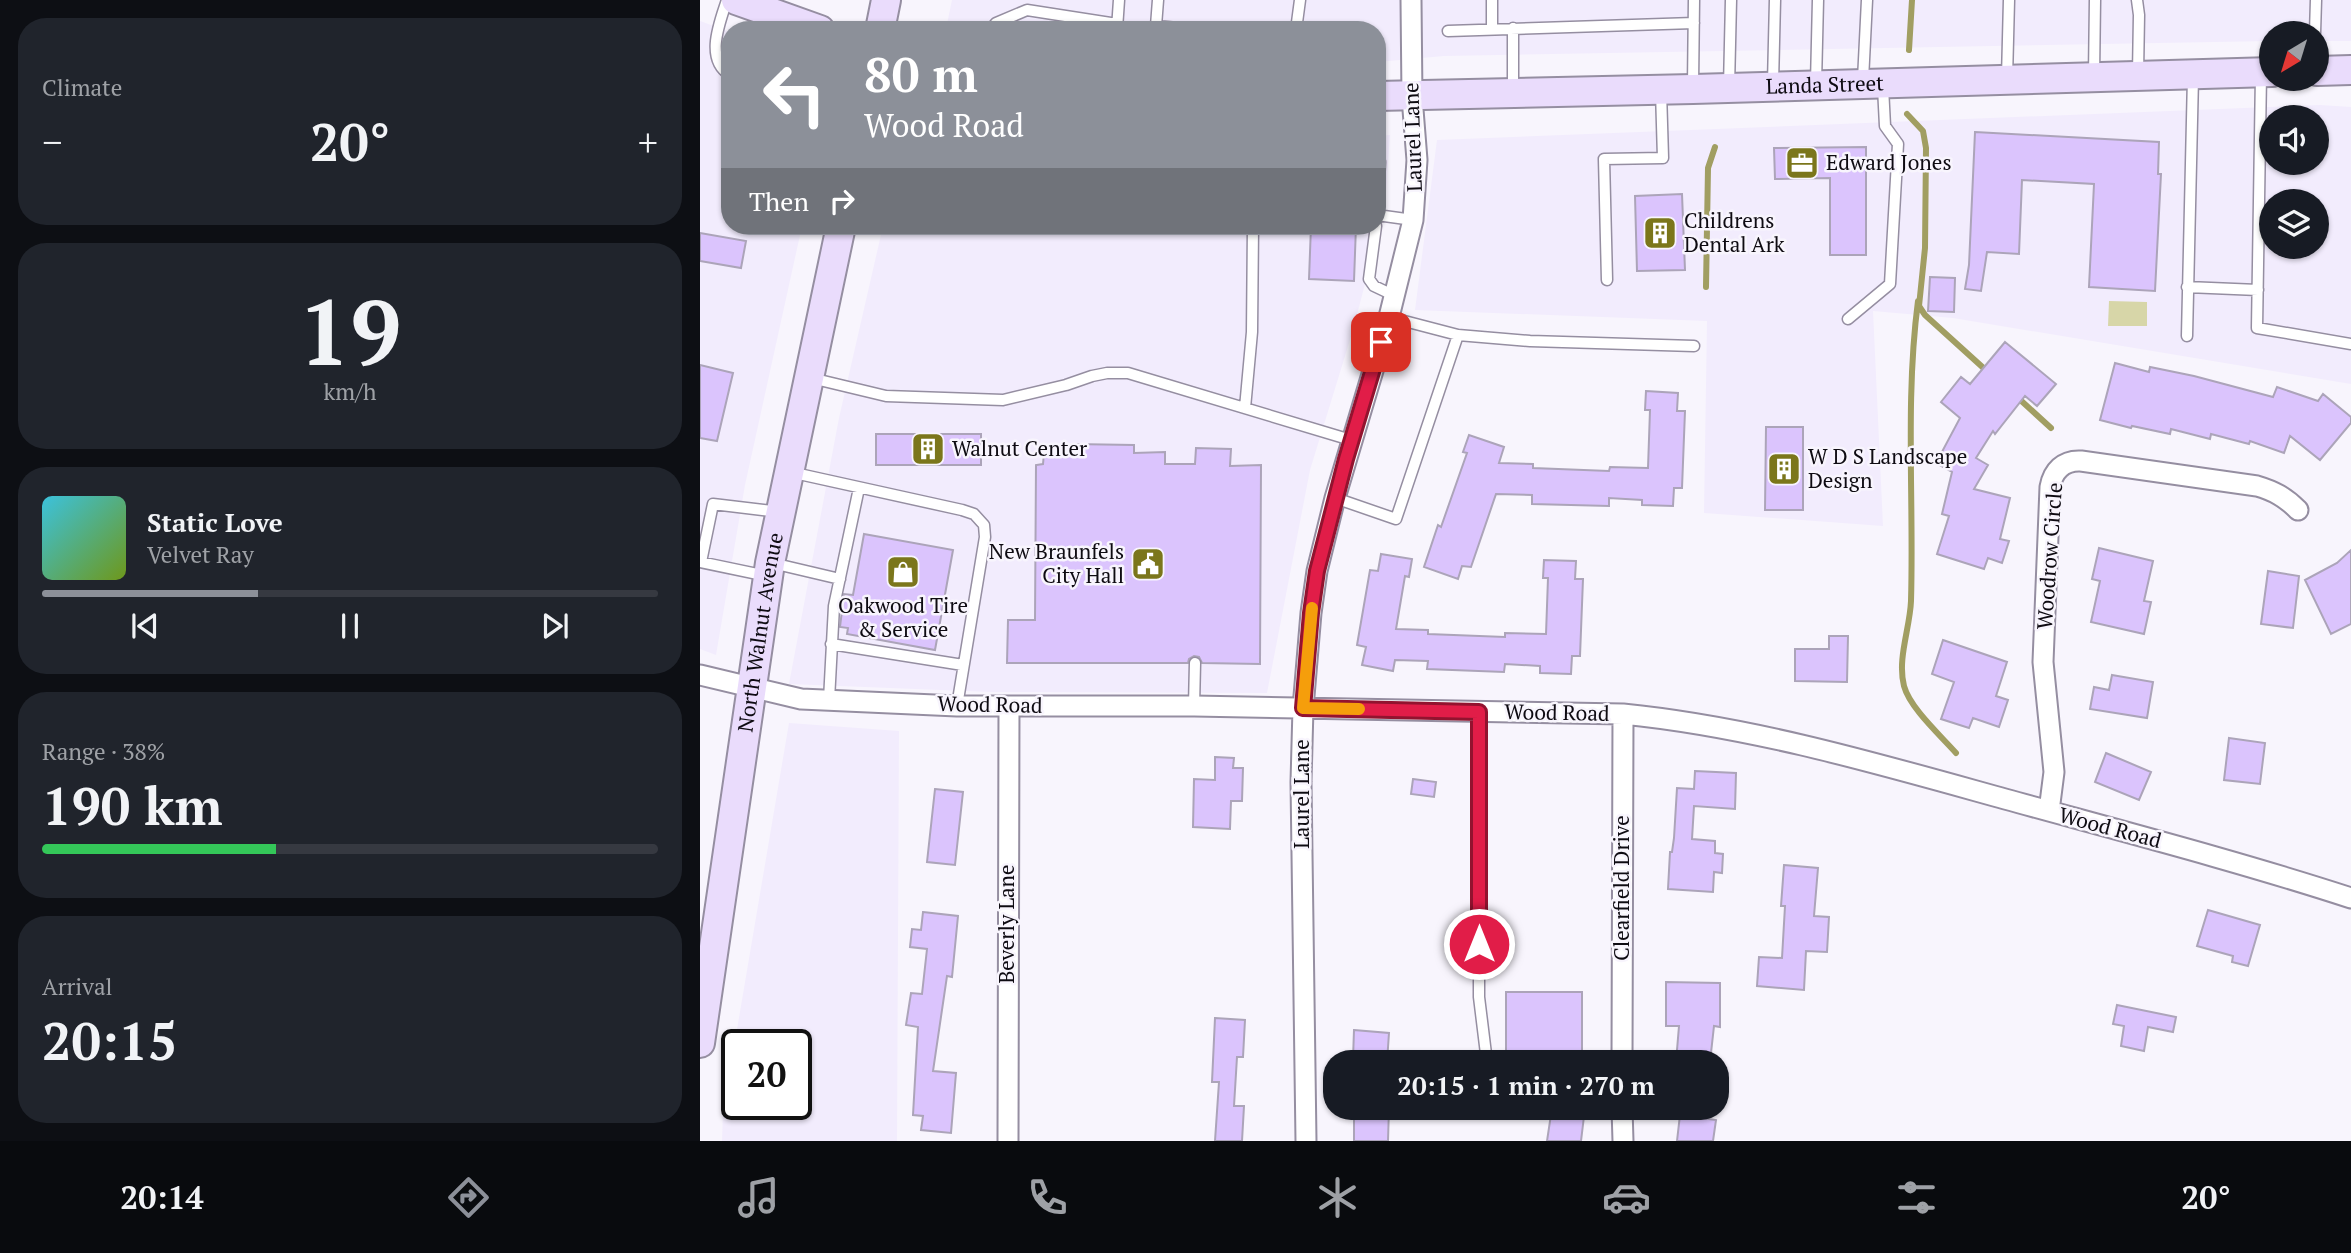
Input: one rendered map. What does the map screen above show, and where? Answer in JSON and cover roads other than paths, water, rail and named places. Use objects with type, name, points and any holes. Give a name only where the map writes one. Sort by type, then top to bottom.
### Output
[{"type":"main road","points":[[882,21],[886,0]]},
{"type":"main road","points":[[738,1],[787,21]]},
{"type":"main road","points":[[2329,71],[2351,70]]},
{"type":"main road","name":"Landa Street","points":[[1386,96],[2259,72]]},
{"type":"main road","name":"North Walnut Avenue","points":[[700,1043],[706,970],[769,569],[839,235]]},
{"type":"street","name":"Laurel Lane","points":[[1306,1141],[1301,782],[1303,708],[1311,613],[1317,571],[1335,498],[1389,317],[1413,220],[1418,160],[1412,97],[1411,0]]},
{"type":"street","name":"Woodrow Circle","points":[[2049,811],[2054,772],[2043,662],[2050,487],[2054,473],[2067,463],[2081,460],[2257,486],[2286,498],[2298,510]]},
{"type":"street","name":"Wood Road","points":[[700,676],[801,699],[957,706],[1194,706],[1623,714],[1680,720],[1781,740],[1866,761],[2263,870],[2351,898]]},
{"type":"street","name":"Beverly Lane","points":[[1008,1141],[1009,706]]},
{"type":"street","name":"Clearfield Drive","points":[[1622,1050],[1623,714]]},
{"type":"street","points":[[1622,1120],[1623,1141]]},
{"type":"lane","points":[[1117,21],[1119,0]]},
{"type":"lane","points":[[1156,21],[1158,0]]},
{"type":"lane","points":[[1297,21],[1300,0]]},
{"type":"lane","points":[[1492,0],[1492,29]]},
{"type":"lane","points":[[1693,89],[1694,0]]},
{"type":"lane","points":[[1729,88],[1731,0]]},
{"type":"lane","points":[[1773,87],[1774,0]]},
{"type":"lane","points":[[1816,85],[1818,0]]},
{"type":"lane","points":[[1848,318],[1890,284],[1898,144],[1885,126],[1873,84],[1867,0]]},
{"type":"lane","points":[[2007,79],[2009,0]]},
{"type":"lane","points":[[2094,76],[2095,0]]},
{"type":"lane","points":[[2137,0],[2138,75]]},
{"type":"lane","points":[[2315,21],[2316,0]]},
{"type":"lane","points":[[724,21],[738,1]]},
{"type":"lane","points":[[1001,21],[1027,10],[1085,21]]},
{"type":"lane","points":[[1448,31],[1694,23]]},
{"type":"lane","points":[[721,25],[715,42],[717,59],[721,65]]},
{"type":"lane","points":[[1513,28],[1513,94]]},
{"type":"lane","points":[[2188,336],[2193,73]]},
{"type":"lane","points":[[1607,280],[1604,159],[1663,158],[1661,90]]},
{"type":"lane","points":[[2266,91],[2257,328],[2351,344]]},
{"type":"lane","points":[[1386,218],[1413,220]]},
{"type":"lane","points":[[1245,408],[1252,332],[1253,235]]},
{"type":"lane","points":[[1375,235],[1369,279],[1374,286],[1393,295]]},
{"type":"lane","points":[[2187,287],[2258,290]]},
{"type":"lane","points":[[1389,317],[1458,335],[1530,341],[1694,346]]},
{"type":"lane","points":[[1335,498],[1396,519],[1458,335]]},
{"type":"lane","points":[[808,378],[886,396],[1003,400],[1092,376],[1128,373],[1351,440]]},
{"type":"lane","points":[[789,472],[969,511],[984,525],[985,537],[957,706]]},
{"type":"lane","points":[[829,700],[834,606],[859,488]]},
{"type":"lane","points":[[781,512],[713,504],[700,562],[840,579]]},
{"type":"lane","points":[[831,644],[963,665]]},
{"type":"lane","points":[[1194,706],[1195,663]]},
{"type":"lane","points":[[1479,712],[1479,997],[1486,1050]]},
{"type":"waterway","points":[[1909,50],[1912,0]]},
{"type":"waterway","points":[[1907,114],[1923,131],[1926,148],[1925,248],[1919,306],[1925,315],[1989,373]]},
{"type":"waterway","points":[[1706,287],[1708,168],[1715,147]]},
{"type":"waterway","points":[[1918,301],[1911,413],[1911,601],[1902,676],[1912,703],[1956,753]]},
{"type":"waterway","points":[[2016,396],[2051,428]]},
{"type":"place","name":"Edward Jones","points":[[1802,163]]},
{"type":"place","name":"Childrens Dental Ark","points":[[1660,233]]},
{"type":"place","name":"Walnut Center","points":[[928,449]]},
{"type":"place","name":"W D S Landscape Design","points":[[1784,469]]},
{"type":"place","name":"New Braunfels City Hall","points":[[1148,564]]},
{"type":"place","name":"Oakwood Tire & Service","points":[[903,572]]}]
